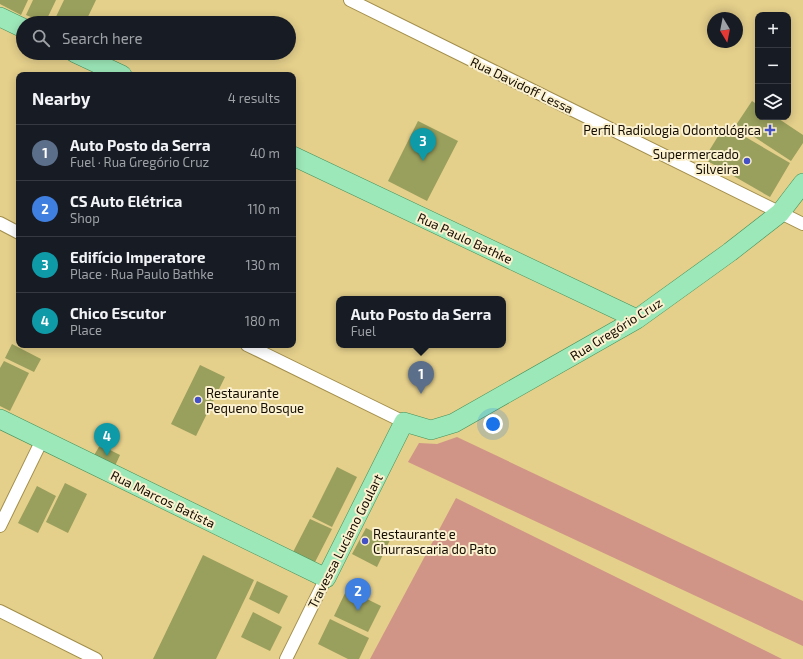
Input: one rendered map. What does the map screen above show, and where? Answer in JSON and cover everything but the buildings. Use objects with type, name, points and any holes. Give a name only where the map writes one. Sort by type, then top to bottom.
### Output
[{"type":"main road","points":[[0,17],[16,25]]},
{"type":"main road","points":[[90,60],[116,72]]},
{"type":"main road","name":"Rua Paulo Bathke","points":[[296,157],[637,319]]},
{"type":"main road","name":"Rua Gregório Cruz","points":[[404,422],[431,430],[454,423],[637,319],[730,252],[780,213],[803,183]]},
{"type":"main road","name":"Rua Marcos Batista","points":[[0,419],[326,578]]},
{"type":"main road","name":"Travessa Luciano Goulart","points":[[326,578],[404,422]]},
{"type":"street","name":"Rua Davidoff Lessa","points":[[350,0],[803,224]]},
{"type":"street","points":[[0,223],[16,231]]},
{"type":"street","points":[[253,348],[404,422]]},
{"type":"street","points":[[0,526],[42,440]]},
{"type":"street","name":"Travessa Luciano Goulart","points":[[286,659],[326,578]]},
{"type":"street","points":[[0,611],[96,659]]},
{"type":"shaded area","points":[[457,437],[803,601],[803,646],[408,462],[419,443],[437,444]]},
{"type":"shaded area","points":[[456,498],[782,659],[370,659]]},
{"type":"place","name":"Perfil Radiologia Odontológica","points":[[770,130]]},
{"type":"place","name":"Edifício Imperatore","points":[[423,161]]},
{"type":"place","name":"Supermercado Silveira","points":[[747,161]]},
{"type":"place","name":"Auto Posto da Serra","points":[[421,394]]},
{"type":"place","name":"Restaurante Pequeno Bosque","points":[[198,400]]},
{"type":"place","name":"Chico Escutor","points":[[107,456]]},
{"type":"place","name":"Restaurante e Churrascaria do Pato","points":[[365,541]]},
{"type":"place","name":"CS Auto Elétrica","points":[[358,611]]}]
